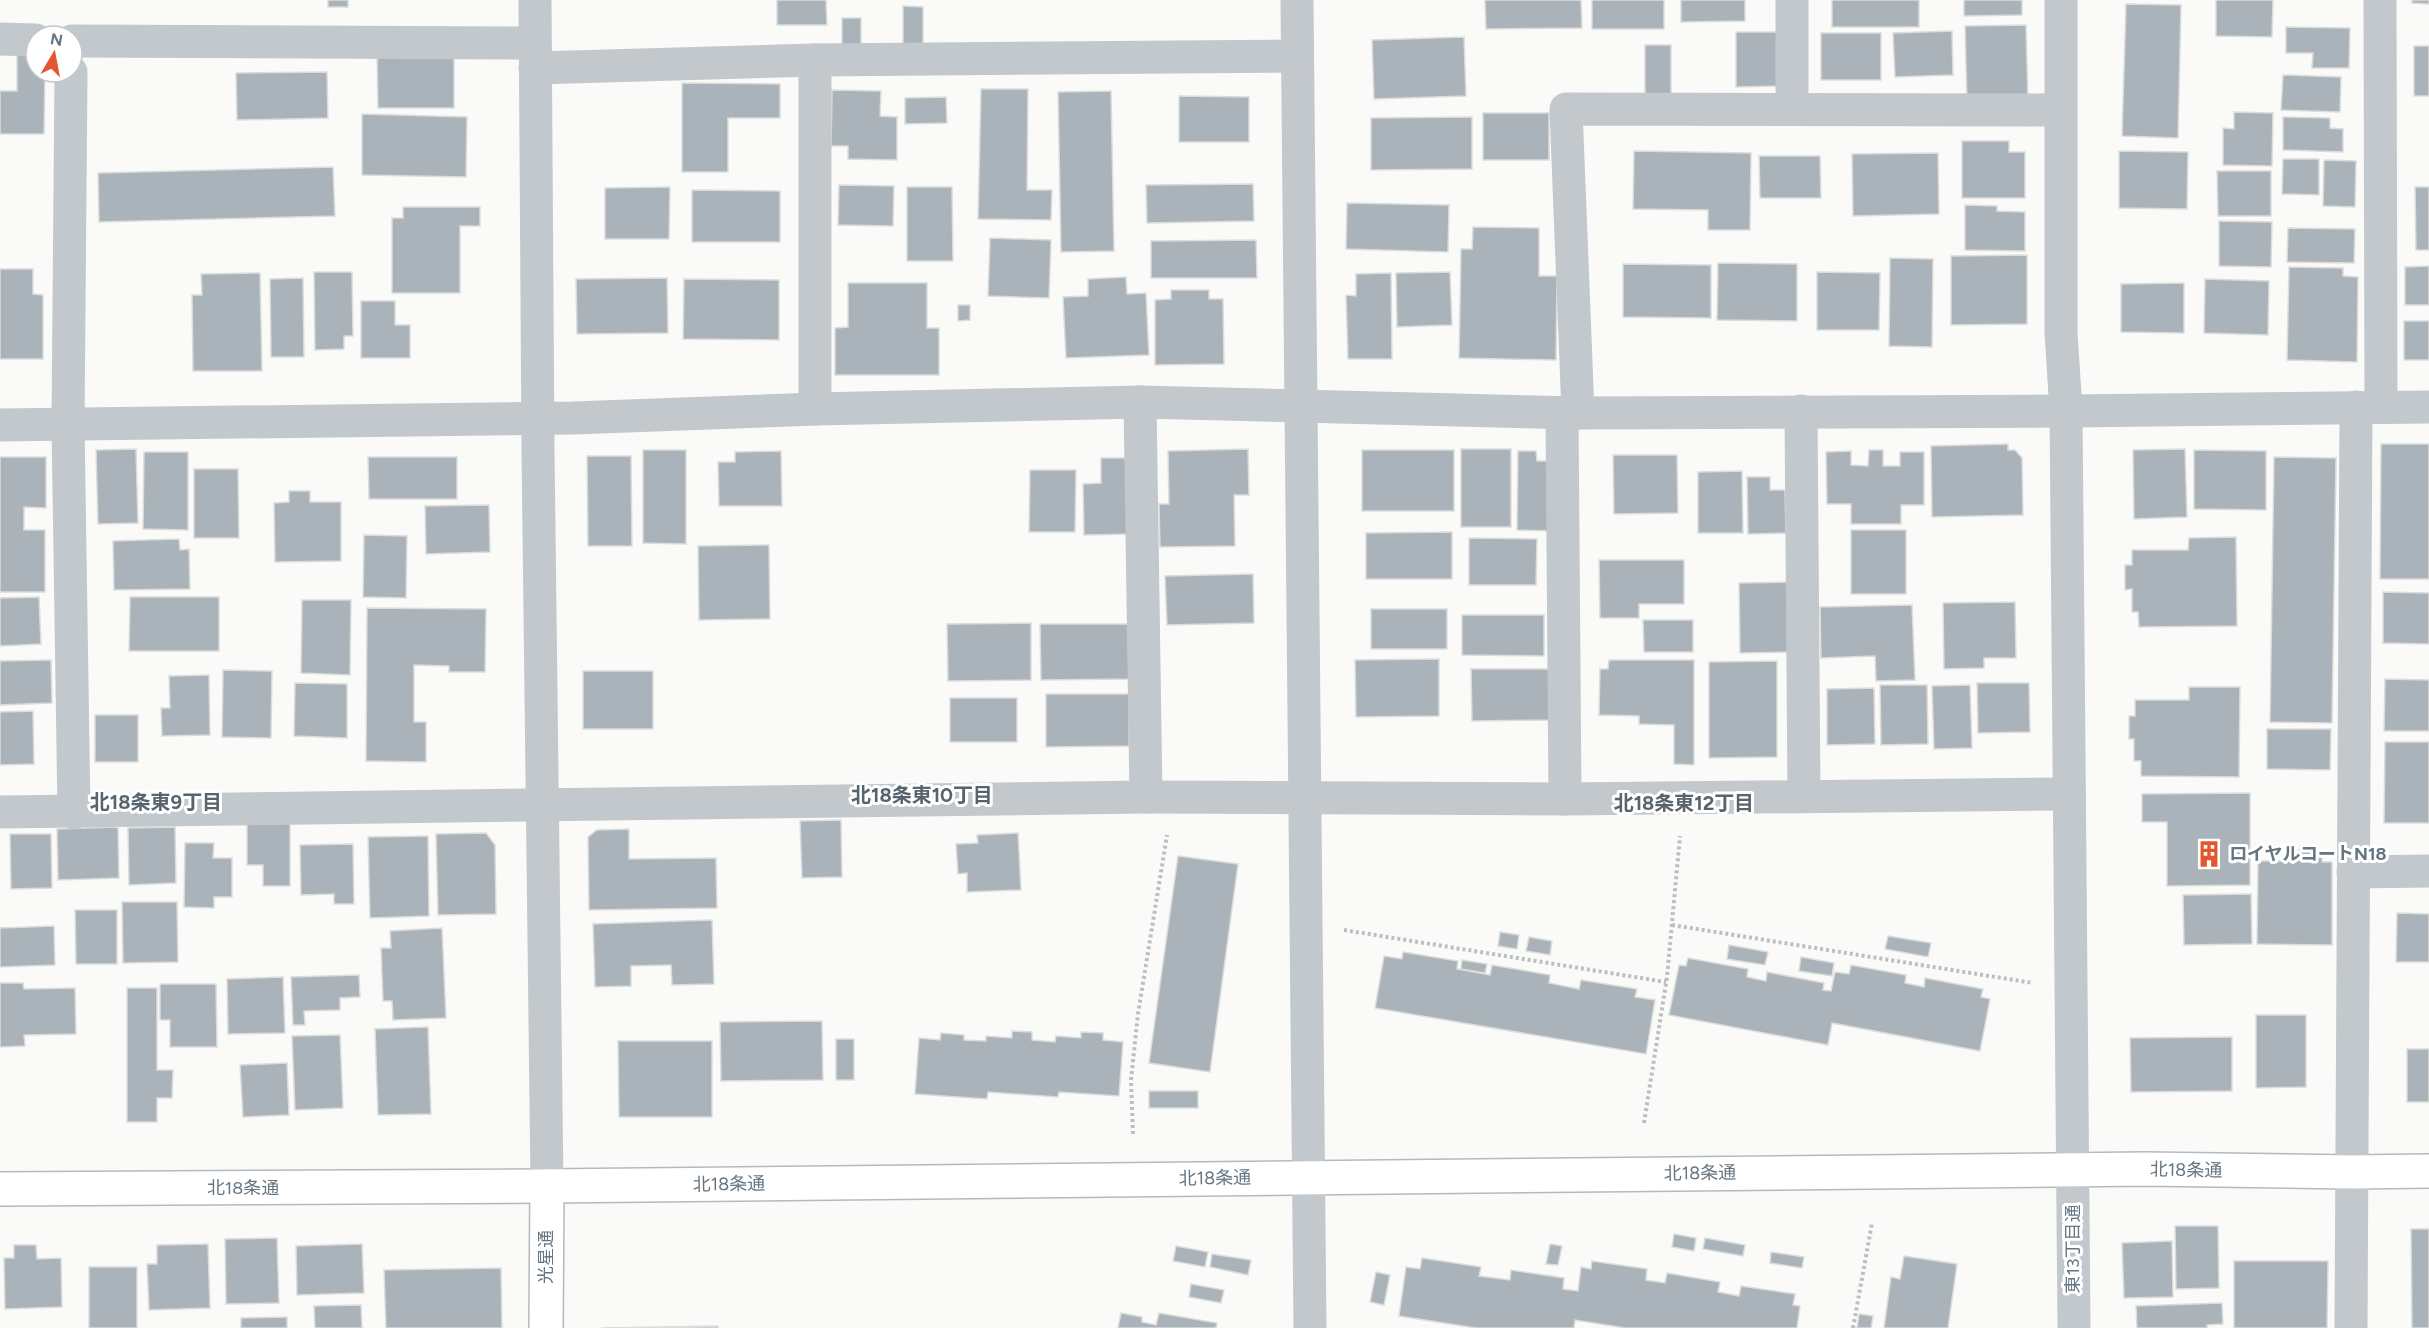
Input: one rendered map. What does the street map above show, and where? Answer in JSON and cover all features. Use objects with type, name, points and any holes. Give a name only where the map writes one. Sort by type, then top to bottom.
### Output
[{"type":"street","points":[[535,0],[541,804],[548,1186]]},
{"type":"street","points":[[1297,0],[1299,405],[1310,1328]]},
{"type":"street","points":[[1792,0],[1792,109]]},
{"type":"street","name":"東13丁目通","points":[[2061,0],[2061,332],[2066,411],[2070,1094],[2074,1170],[2074,1328]]},
{"type":"street","points":[[2350,1328],[2353,872],[2380,0]]},
{"type":"street","points":[[0,39],[24,40]]},
{"type":"street","points":[[84,41],[535,56],[815,60],[1297,56]]},
{"type":"street","points":[[815,60],[815,409]]},
{"type":"street","points":[[71,84],[68,424],[74,813]]},
{"type":"street","points":[[1565,799],[1570,413],[1566,109],[2060,110]]},
{"type":"street","points":[[0,425],[538,418],[1140,402],[1570,413],[2429,407]]},
{"type":"street","points":[[1140,402],[1146,797]]},
{"type":"street","points":[[1801,411],[1804,796]]},
{"type":"street","points":[[0,812],[74,813],[541,804],[1146,797],[1565,799],[2069,794]]},
{"type":"street","points":[[2353,872],[2429,871]]},
{"type":"street","name":"北18条通","points":[[0,1189],[548,1186],[2074,1170],[2429,1171]]},
{"type":"street","name":"光星通","points":[[546,1328],[548,1186]]},
{"type":"path","points":[[1644,1123],[1666,982],[1681,829]]},
{"type":"path","points":[[1133,1134],[1131,1080],[1138,1014],[1167,833]]},
{"type":"path","points":[[1672,925],[2033,984]]},
{"type":"path","points":[[1339,929],[1666,982]]},
{"type":"path","points":[[1853,1328],[1872,1223]]},
{"type":"building","points":[[328,0],[348,0],[348,7],[328,7]]},
{"type":"building","points":[[777,0],[826,0],[827,25],[777,25]]},
{"type":"building","points":[[1485,0],[1581,0],[1582,28],[1486,29]]},
{"type":"building","points":[[1592,0],[1664,0],[1664,29],[1592,29]]},
{"type":"building","points":[[1681,0],[1745,0],[1745,21],[1681,22]]},
{"type":"building","points":[[1832,0],[1919,0],[1919,27],[1832,27]]},
{"type":"building","points":[[1964,0],[2022,0],[2022,15],[1964,16]]},
{"type":"building","points":[[2216,0],[2273,0],[2272,37],[2216,36]]},
{"type":"building","points":[[2412,0],[2429,0],[2429,4],[2412,3]]},
{"type":"building","points":[[2126,4],[2181,5],[2178,138],[2122,136]]},
{"type":"building","points":[[903,6],[923,7],[923,44],[903,44]]},
{"type":"building","points":[[842,18],[861,18],[861,49],[842,49]]},
{"type":"building","points":[[2026,25],[2028,101],[1967,102],[1965,26]]},
{"type":"building","points":[[2286,27],[2350,28],[2349,68],[2312,68],[2313,53],[2286,53]]},
{"type":"building","points":[[1952,31],[1953,75],[1895,77],[1893,33]]},
{"type":"building","points":[[1736,32],[1778,32],[1779,86],[1736,87]]},
{"type":"building","points":[[1821,33],[1881,33],[1881,80],[1821,80]]},
{"type":"building","points":[[1464,37],[1466,96],[1374,99],[1372,40]]},
{"type":"building","points":[[1645,45],[1671,45],[1671,97],[1645,98]]},
{"type":"building","points":[[2414,46],[2429,46],[2429,96],[2414,96]]},
{"type":"building","points":[[17,55],[24,55],[24,84],[45,84],[44,134],[0,134],[0,91],[17,91]]},
{"type":"building","points":[[377,55],[454,55],[454,108],[378,108]]},
{"type":"building","points":[[327,72],[328,118],[237,120],[236,73]]},
{"type":"building","points":[[2283,75],[2341,77],[2340,112],[2281,110]]},
{"type":"building","points":[[682,83],[780,84],[780,118],[728,118],[728,172],[682,172]]},
{"type":"building","points":[[981,89],[1028,89],[1027,190],[1052,190],[1051,220],[978,219]]},
{"type":"building","points":[[832,90],[881,91],[880,116],[897,117],[897,160],[848,159],[848,146],[831,146]]},
{"type":"building","points":[[1111,91],[1114,251],[1061,252],[1058,92]]},
{"type":"building","points":[[1179,96],[1249,97],[1249,142],[1179,142]]},
{"type":"building","points":[[946,97],[947,123],[905,124],[905,98]]},
{"type":"building","points":[[2234,112],[2273,113],[2272,166],[2223,165],[2223,128],[2234,129]]},
{"type":"building","points":[[1483,113],[1549,113],[1549,160],[1483,160]]},
{"type":"building","points":[[362,114],[467,117],[466,177],[362,175]]},
{"type":"building","points":[[1472,117],[1472,169],[1371,170],[1371,118]]},
{"type":"building","points":[[2283,117],[2330,118],[2330,128],[2343,129],[2343,152],[2283,150]]},
{"type":"building","points":[[1962,141],[2009,141],[2009,152],[2025,152],[2025,198],[1962,198]]},
{"type":"building","points":[[1634,151],[1751,153],[1750,230],[1708,230],[1708,210],[1633,209]]},
{"type":"building","points":[[2119,151],[2188,152],[2187,209],[2119,208]]},
{"type":"building","points":[[1938,153],[1939,214],[1853,216],[1852,154]]},
{"type":"building","points":[[1759,156],[1820,156],[1821,198],[1760,198]]},
{"type":"building","points":[[2283,159],[2319,159],[2319,195],[2282,194]]},
{"type":"building","points":[[2324,160],[2356,161],[2355,207],[2323,206]]},
{"type":"building","points":[[333,167],[335,216],[99,222],[98,173]]},
{"type":"building","points":[[2217,171],[2271,171],[2271,216],[2218,216]]},
{"type":"building","points":[[1253,184],[1254,221],[1147,223],[1146,185]]},
{"type":"building","points":[[839,185],[894,186],[893,226],[838,225]]},
{"type":"building","points":[[670,187],[669,239],[605,239],[605,188]]},
{"type":"building","points":[[907,187],[952,187],[953,261],[907,261]]},
{"type":"building","points":[[2415,187],[2429,187],[2429,250],[2416,250]]},
{"type":"building","points":[[692,190],[780,191],[780,242],[692,242]]},
{"type":"building","points":[[1347,203],[1449,205],[1448,252],[1346,249]]},
{"type":"building","points":[[1965,205],[1997,206],[1997,211],[2025,212],[2025,251],[1965,250]]},
{"type":"building","points":[[403,207],[480,207],[480,226],[460,226],[460,293],[392,293],[392,218],[403,218]]},
{"type":"building","points":[[2219,221],[2272,222],[2271,267],[2219,266]]},
{"type":"building","points":[[1473,227],[1539,228],[1539,276],[1557,276],[1556,360],[1459,358],[1461,249],[1472,249]]},
{"type":"building","points":[[2288,228],[2355,229],[2354,263],[2287,262]]},
{"type":"building","points":[[990,238],[1051,240],[1049,298],[988,296]]},
{"type":"building","points":[[1256,240],[1257,278],[1151,278],[1151,241]]},
{"type":"building","points":[[2027,255],[2027,324],[1951,325],[1951,256]]},
{"type":"building","points":[[1890,258],[1933,259],[1932,347],[1889,346]]},
{"type":"building","points":[[1718,263],[1797,264],[1797,321],[1717,320]]},
{"type":"building","points":[[1623,264],[1711,265],[1711,318],[1623,317]]},
{"type":"building","points":[[2429,266],[2429,305],[2405,305],[2405,267]]},
{"type":"building","points":[[2289,267],[2343,268],[2343,276],[2358,277],[2357,362],[2287,360]]},
{"type":"building","points":[[0,269],[33,269],[33,294],[43,295],[43,359],[0,359]]},
{"type":"building","points":[[314,272],[352,272],[353,336],[344,336],[344,349],[315,350]]},
{"type":"building","points":[[1450,272],[1452,325],[1397,327],[1396,273]]},
{"type":"building","points":[[1817,272],[1880,273],[1879,330],[1817,330]]},
{"type":"building","points":[[260,273],[262,371],[193,371],[192,295],[202,295],[201,274]]},
{"type":"building","points":[[1391,273],[1392,359],[1348,359],[1346,295],[1356,296],[1356,274]]},
{"type":"building","points":[[1126,277],[1127,294],[1146,293],[1149,355],[1066,358],[1063,297],[1088,296],[1088,279]]},
{"type":"building","points":[[303,278],[304,357],[271,357],[270,279]]},
{"type":"building","points":[[667,278],[668,333],[577,334],[576,279]]},
{"type":"building","points":[[684,279],[779,280],[779,340],[683,339]]},
{"type":"building","points":[[2205,279],[2269,281],[2268,335],[2204,333]]},
{"type":"building","points":[[848,283],[927,283],[927,328],[939,328],[939,375],[835,375],[835,328],[848,327]]},
{"type":"building","points":[[2184,283],[2184,333],[2121,332],[2121,284]]},
{"type":"building","points":[[1171,290],[1209,290],[1209,299],[1223,299],[1224,364],[1155,365],[1155,300],[1171,299]]},
{"type":"building","points":[[361,301],[395,301],[395,325],[410,325],[410,358],[361,358]]},
{"type":"building","points":[[958,305],[970,305],[970,320],[958,321]]},
{"type":"building","points":[[2404,321],[2429,321],[2429,360],[2404,360]]},
{"type":"building","points":[[2008,444],[2008,450],[2015,450],[2022,458],[2023,515],[1932,517],[1931,446]]},
{"type":"building","points":[[2381,444],[2429,444],[2429,579],[2380,579]]},
{"type":"building","points":[[136,449],[138,523],[98,524],[96,450]]},
{"type":"building","points":[[1248,449],[1249,495],[1234,495],[1235,546],[1160,547],[1159,504],[1169,504],[1168,451]]},
{"type":"building","points":[[1461,449],[1511,449],[1511,527],[1461,527]]},
{"type":"building","points":[[2185,449],[2187,517],[2134,519],[2133,450]]},
{"type":"building","points":[[643,450],[686,450],[686,544],[643,543]]},
{"type":"building","points":[[1362,450],[1454,450],[1454,511],[1362,511]]},
{"type":"building","points":[[1869,450],[1883,450],[1883,466],[1900,466],[1900,452],[1924,452],[1924,505],[1901,505],[1901,524],[1851,524],[1851,504],[1827,504],[1826,452],[1851,451],[1851,465],[1868,466]]},
{"type":"building","points":[[2194,450],[2266,451],[2266,510],[2194,509]]},
{"type":"building","points":[[781,451],[782,506],[719,506],[718,462],[735,462],[735,452]]},
{"type":"building","points":[[1518,451],[1536,451],[1537,461],[1552,461],[1551,531],[1517,530]]},
{"type":"building","points":[[144,452],[188,452],[188,530],[143,529]]},
{"type":"building","points":[[1613,455],[1677,455],[1678,513],[1614,514]]},
{"type":"building","points":[[587,456],[631,456],[632,546],[588,546]]},
{"type":"building","points":[[0,457],[46,457],[46,508],[24,507],[24,530],[45,530],[45,592],[0,592]]},
{"type":"building","points":[[368,457],[457,457],[457,499],[369,499]]},
{"type":"building","points":[[2274,457],[2336,458],[2332,723],[2270,722]]},
{"type":"building","points":[[1101,458],[1132,458],[1133,534],[1084,535],[1083,484],[1101,483]]},
{"type":"building","points":[[194,469],[238,469],[239,538],[194,538]]},
{"type":"building","points":[[1030,470],[1076,470],[1075,532],[1029,532]]},
{"type":"building","points":[[1742,471],[1743,533],[1698,533],[1698,472]]},
{"type":"building","points":[[1747,477],[1770,477],[1770,490],[1785,490],[1786,533],[1748,534]]},
{"type":"building","points":[[289,491],[310,491],[310,502],[341,502],[341,561],[275,562],[274,503],[289,502]]},
{"type":"building","points":[[489,505],[490,552],[426,554],[425,506]]},
{"type":"building","points":[[1851,530],[1906,530],[1906,594],[1851,594]]},
{"type":"building","points":[[1452,532],[1452,579],[1366,579],[1366,533]]},
{"type":"building","points":[[364,535],[407,536],[406,598],[363,597]]},
{"type":"building","points":[[2236,537],[2237,626],[2139,627],[2138,612],[2132,612],[2132,589],[2125,590],[2125,565],[2132,565],[2132,550],[2188,550],[2189,538]]},
{"type":"building","points":[[1469,538],[1537,539],[1536,585],[1469,585]]},
{"type":"building","points":[[179,539],[180,550],[189,549],[190,589],[114,590],[113,541]]},
{"type":"building","points":[[769,545],[770,619],[699,620],[698,546]]},
{"type":"building","points":[[1599,560],[1684,560],[1684,604],[1639,604],[1639,618],[1600,618]]},
{"type":"building","points":[[1253,574],[1254,623],[1167,625],[1165,576]]},
{"type":"building","points":[[1787,582],[1788,652],[1740,653],[1739,583]]},
{"type":"building","points":[[2383,592],[2429,593],[2429,644],[2383,643]]},
{"type":"building","points":[[39,597],[41,644],[0,646],[0,598]]},
{"type":"building","points":[[130,597],[219,597],[219,651],[129,651]]},
{"type":"building","points":[[302,600],[351,600],[350,675],[301,673]]},
{"type":"building","points":[[2015,602],[2016,658],[1984,658],[1984,668],[1944,669],[1943,603]]},
{"type":"building","points":[[1912,605],[1915,680],[1876,681],[1875,656],[1821,658],[1820,607]]},
{"type":"building","points":[[367,608],[486,609],[485,672],[449,672],[449,666],[414,665],[414,722],[426,722],[426,762],[366,761]]},
{"type":"building","points":[[1371,609],[1447,609],[1447,649],[1371,649]]},
{"type":"building","points":[[1462,615],[1544,615],[1544,656],[1462,655]]},
{"type":"building","points":[[1643,620],[1693,620],[1693,652],[1644,652]]},
{"type":"building","points":[[1031,623],[1031,680],[948,681],[947,624]]},
{"type":"building","points":[[1040,624],[1128,624],[1129,679],[1041,680]]},
{"type":"building","points":[[1439,659],[1439,716],[1356,717],[1355,660]]},
{"type":"building","points":[[51,660],[52,703],[0,705],[0,661]]},
{"type":"building","points":[[1609,660],[1694,660],[1694,765],[1674,764],[1674,725],[1639,724],[1639,716],[1599,715],[1600,669],[1608,669]]},
{"type":"building","points":[[1777,661],[1777,757],[1709,758],[1709,662]]},
{"type":"building","points":[[1471,669],[1552,669],[1553,720],[1472,721]]},
{"type":"building","points":[[223,670],[272,671],[271,738],[222,737]]},
{"type":"building","points":[[583,671],[653,671],[653,729],[583,729]]},
{"type":"building","points":[[209,675],[210,735],[162,736],[161,708],[170,708],[169,676]]},
{"type":"building","points":[[2385,679],[2429,680],[2429,731],[2384,731]]},
{"type":"building","points":[[295,683],[347,684],[347,738],[294,736]]},
{"type":"building","points":[[1977,683],[2029,683],[2030,732],[1978,733]]},
{"type":"building","points":[[1880,685],[1927,685],[1928,744],[1881,745]]},
{"type":"building","points":[[1970,685],[1972,748],[1934,749],[1932,686]]},
{"type":"building","points":[[2189,687],[2240,687],[2239,777],[2141,776],[2141,761],[2134,761],[2134,739],[2129,739],[2129,716],[2135,716],[2135,700],[2189,700]]},
{"type":"building","points":[[1874,688],[1875,744],[1827,745],[1827,689]]},
{"type":"building","points":[[1046,694],[1129,694],[1129,746],[1046,747]]},
{"type":"building","points":[[950,698],[1017,698],[1017,742],[950,742]]},
{"type":"building","points":[[33,711],[34,764],[0,765],[0,712]]},
{"type":"building","points":[[95,715],[138,715],[138,762],[95,762]]},
{"type":"building","points":[[2267,729],[2331,729],[2330,770],[2267,769]]},
{"type":"building","points":[[2385,742],[2429,742],[2429,823],[2384,823]]},
{"type":"building","name":"ロイヤルコートN18","points":[[2250,793],[2250,885],[2167,886],[2167,822],[2142,822],[2142,794]]},
{"type":"building","points":[[841,820],[842,877],[802,878],[800,821]]},
{"type":"building","points":[[247,821],[290,822],[290,886],[263,886],[263,865],[247,865]]},
{"type":"building","points":[[118,827],[119,878],[58,880],[57,829]]},
{"type":"building","points":[[175,827],[176,883],[129,885],[128,828]]},
{"type":"building","points":[[629,829],[629,859],[716,858],[717,908],[589,910],[588,837],[597,830]]},
{"type":"building","points":[[486,833],[495,845],[496,914],[438,915],[436,834]]},
{"type":"building","points":[[1018,833],[1021,890],[967,892],[967,873],[958,874],[956,844],[978,843],[977,835]]},
{"type":"building","points":[[10,834],[51,834],[52,888],[11,889]]},
{"type":"building","points":[[428,836],[429,916],[370,918],[368,837]]},
{"type":"building","points":[[185,843],[214,843],[213,858],[232,858],[232,897],[214,897],[214,908],[184,907]]},
{"type":"building","points":[[353,844],[354,904],[334,904],[334,894],[301,895],[300,845]]},
{"type":"building","points":[[2290,850],[2322,850],[2322,862],[2332,862],[2332,945],[2257,944],[2258,861],[2290,861]]},
{"type":"building","points":[[1178,856],[1238,864],[1210,1072],[1149,1063]]},
{"type":"building","points":[[2251,894],[2252,944],[2184,945],[2183,895]]},
{"type":"building","points":[[122,902],[177,902],[178,962],[123,963]]},
{"type":"building","points":[[75,910],[117,910],[117,964],[76,964]]},
{"type":"building","points":[[2397,913],[2429,914],[2429,962],[2396,962]]},
{"type":"building","points":[[712,920],[714,984],[672,985],[671,965],[631,966],[631,986],[595,987],[593,924]]},
{"type":"building","points":[[54,926],[55,965],[0,967],[0,928]]},
{"type":"building","points":[[442,928],[446,1018],[393,1020],[392,1001],[383,1001],[381,948],[391,948],[390,931]]},
{"type":"building","points":[[1500,932],[1519,935],[1517,949],[1498,946]]},
{"type":"building","points":[[1888,936],[1931,943],[1928,957],[1885,949]]},
{"type":"building","points":[[1529,937],[1552,941],[1550,955],[1526,951]]},
{"type":"building","points":[[1729,945],[1768,952],[1765,965],[1727,959]]},
{"type":"building","points":[[1403,952],[1458,961],[1457,969],[1490,975],[1492,965],[1550,975],[1549,983],[1579,989],[1581,980],[1637,989],[1635,997],[1655,1000],[1646,1054],[1375,1008],[1384,956],[1402,959]]},
{"type":"building","points":[[1801,957],[1834,963],[1832,976],[1799,971]]},
{"type":"building","points":[[1688,958],[1748,969],[1747,977],[1766,981],[1767,972],[1824,983],[1823,990],[1831,991],[1835,972],[1849,974],[1851,965],[1906,975],[1905,983],[1924,987],[1925,978],[1983,989],[1981,997],[1990,999],[1980,1051],[1832,1023],[1828,1045],[1669,1015],[1679,965],[1686,966]]},
{"type":"building","points":[[1462,960],[1487,964],[1485,973],[1461,969]]},
{"type":"building","points":[[359,975],[360,997],[340,998],[340,1010],[304,1011],[305,1025],[293,1025],[291,977]]},
{"type":"building","points":[[283,977],[285,1033],[228,1034],[227,979]]},
{"type":"building","points":[[0,983],[23,983],[24,989],[75,988],[76,1034],[24,1035],[25,1046],[0,1047]]},
{"type":"building","points":[[160,984],[216,984],[217,1047],[170,1047],[170,1020],[160,1020]]},
{"type":"building","points":[[127,988],[157,988],[157,1070],[173,1070],[172,1098],[157,1098],[157,1122],[127,1122]]},
{"type":"building","points":[[2256,1015],[2306,1015],[2306,1087],[2256,1088]]},
{"type":"building","points":[[822,1021],[823,1080],[721,1081],[720,1022]]},
{"type":"building","points":[[428,1027],[431,1114],[378,1115],[375,1029]]},
{"type":"building","points":[[1012,1031],[1032,1032],[1032,1040],[1055,1042],[1056,1036],[1081,1038],[1081,1032],[1103,1033],[1103,1040],[1123,1042],[1119,1096],[1059,1092],[1058,1097],[988,1092],[987,1099],[915,1094],[919,1038],[940,1040],[941,1033],[964,1035],[964,1040],[986,1041],[986,1036],[1012,1038]]},
{"type":"building","points":[[340,1035],[343,1108],[295,1110],[292,1036]]},
{"type":"building","points":[[2232,1037],[2232,1091],[2131,1092],[2130,1038]]},
{"type":"building","points":[[836,1039],[854,1039],[854,1080],[836,1080]]},
{"type":"building","points":[[618,1041],[712,1041],[712,1117],[619,1117]]},
{"type":"building","points":[[2407,1049],[2429,1049],[2429,1102],[2407,1102]]},
{"type":"building","points":[[287,1063],[289,1115],[243,1117],[240,1065]]},
{"type":"building","points":[[1149,1091],[1198,1091],[1198,1108],[1149,1108]]},
{"type":"building","points":[[2175,1226],[2218,1226],[2219,1288],[2176,1289]]},
{"type":"building","points":[[2411,1229],[2429,1229],[2429,1328],[2412,1328]]},
{"type":"building","points":[[1674,1234],[1696,1238],[1694,1251],[1672,1247]]},
{"type":"building","points":[[277,1238],[279,1303],[226,1304],[225,1239]]},
{"type":"building","points":[[1705,1238],[1745,1245],[1743,1256],[1703,1249]]},
{"type":"building","points":[[2172,1241],[2173,1297],[2124,1298],[2122,1243]]},
{"type":"building","points":[[208,1244],[210,1308],[149,1310],[147,1264],[157,1264],[157,1245]]},
{"type":"building","points":[[362,1244],[364,1293],[297,1295],[296,1246]]},
{"type":"building","points":[[1550,1244],[1562,1246],[1558,1265],[1546,1264]]},
{"type":"building","points":[[14,1245],[36,1245],[37,1259],[61,1258],[62,1307],[5,1309],[4,1258],[14,1258]]},
{"type":"building","points":[[1176,1246],[1208,1252],[1205,1267],[1173,1261]]},
{"type":"building","points":[[1771,1252],[1804,1257],[1802,1268],[1770,1263]]},
{"type":"building","points":[[1212,1254],[1251,1260],[1248,1275],[1210,1267]]},
{"type":"building","points":[[1904,1256],[1957,1264],[1948,1328],[1884,1328],[1891,1277],[1900,1279]]},
{"type":"building","points":[[1422,1258],[1481,1267],[1479,1276],[1510,1280],[1511,1270],[1564,1278],[1563,1289],[1578,1291],[1581,1267],[1591,1269],[1592,1261],[1647,1269],[1646,1280],[1665,1283],[1667,1273],[1720,1282],[1718,1292],[1739,1296],[1741,1286],[1795,1294],[1793,1305],[1800,1306],[1797,1328],[1626,1328],[1575,1320],[1574,1328],[1476,1328],[1399,1316],[1406,1267],[1420,1269]]},
{"type":"building","points":[[2234,1261],[2328,1261],[2327,1328],[2234,1328]]},
{"type":"building","points":[[89,1267],[137,1267],[137,1328],[89,1328]]},
{"type":"building","points":[[501,1268],[502,1328],[386,1328],[384,1270]]},
{"type":"building","points":[[1376,1272],[1390,1275],[1384,1305],[1370,1302]]},
{"type":"building","points":[[1191,1284],[1224,1290],[1221,1303],[1189,1297]]},
{"type":"building","points":[[2222,1303],[2223,1324],[2207,1325],[2207,1328],[2137,1328],[2136,1306]]},
{"type":"building","points":[[361,1305],[362,1328],[315,1328],[314,1306]]},
{"type":"building","points":[[1121,1313],[1142,1317],[1142,1322],[1156,1325],[1159,1313],[1217,1323],[1216,1328],[1118,1328]]},
{"type":"building","points":[[1859,1314],[1873,1316],[1871,1328],[1857,1328]]},
{"type":"building","points":[[287,1317],[287,1328],[241,1328],[241,1318]]},
{"type":"building","points":[[718,1326],[718,1328],[601,1328]]},
{"type":"place","name":"ロイヤルコートN18","points":[[2209,854]]},
{"type":"district","name":"北18条東10丁目","points":[[922,795]]},
{"type":"district","name":"北18条東9丁目","points":[[156,802]]},
{"type":"district","name":"北18条東12丁目","points":[[1684,803]]}]
